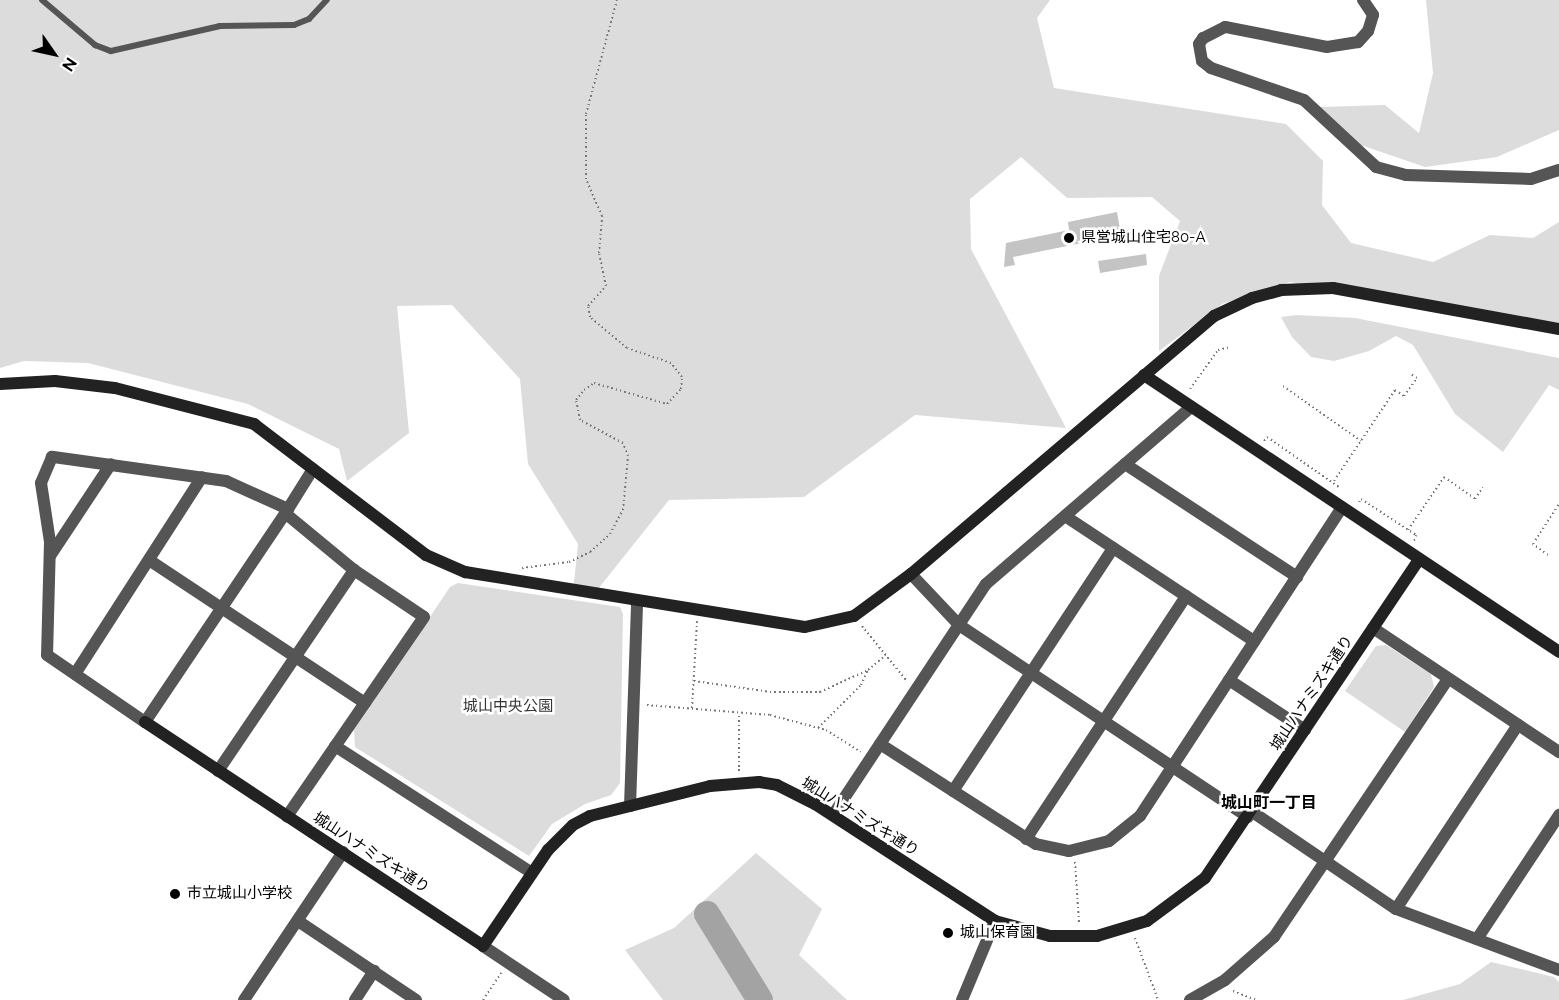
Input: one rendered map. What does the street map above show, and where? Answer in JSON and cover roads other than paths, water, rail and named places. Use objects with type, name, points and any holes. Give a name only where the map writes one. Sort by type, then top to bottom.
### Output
[{"type":"street","points":[[1363,0],[1373,15],[1368,31],[1358,42],[1327,47],[1225,27],[1203,38],[1199,44],[1202,61],[1211,68],[1304,100],[1376,166],[1406,175],[1531,179],[1559,170]]},
{"type":"street","points":[[0,384],[55,381],[115,388],[254,424],[426,555],[465,572],[637,602],[805,627],[854,616],[911,574],[1214,316],[1281,290],[1333,288],[1559,329]]},
{"type":"street","points":[[1144,375],[1559,652]]},
{"type":"street","points":[[833,815],[986,584],[1191,406]]},
{"type":"street","points":[[287,816],[424,617],[354,570],[286,511],[239,485],[202,477],[52,457],[41,483],[50,556],[47,655],[145,722],[286,511],[313,469]]},
{"type":"street","points":[[50,556],[111,464]]},
{"type":"street","points":[[1125,464],[1297,577]]},
{"type":"street","points":[[75,674],[202,477]]},
{"type":"street","points":[[880,744],[1026,839],[1046,848],[1074,850],[1099,846],[1129,828],[1173,766],[1342,507]]},
{"type":"street","points":[[1065,516],[1254,641]]},
{"type":"street","points":[[953,791],[1113,548]]},
{"type":"street","name":"城山ハナミズキ通り","points":[[145,722],[483,946],[532,873],[573,825],[630,806],[738,783],[777,785],[833,815],[995,921],[1038,934],[1080,937],[1131,927],[1167,910],[1205,878],[1419,559]]},
{"type":"street","points":[[149,560],[364,703]]},
{"type":"street","points":[[218,771],[354,570]]},
{"type":"street","points":[[911,574],[959,625],[1396,909],[1558,969]]},
{"type":"street","points":[[1026,839],[1186,596]]},
{"type":"street","points":[[630,806],[637,602]]},
{"type":"street","points":[[1373,628],[1559,752]]},
{"type":"street","points":[[1190,1000],[1217,985],[1274,937],[1448,679]]},
{"type":"street","points":[[1229,680],[1305,730]]},
{"type":"street","points":[[1396,909],[1518,725]]},
{"type":"street","points":[[335,746],[532,873]]},
{"type":"street","points":[[1477,939],[1559,815]]},
{"type":"street","points":[[244,1000],[343,852]]},
{"type":"street","points":[[298,921],[416,1000]]},
{"type":"street","points":[[962,1000],[995,921]]},
{"type":"street","points":[[483,946],[564,1000]]},
{"type":"street","points":[[355,1000],[374,971]]},
{"type":"lane","points":[[42,0],[95,45],[111,51],[220,26],[294,25],[309,19],[327,0]]},
{"type":"waterway","points":[[707,914],[760,1000]]},
{"type":"place","name":"県営城山住宅80-A","points":[[1069,238]]},
{"type":"place","name":"市立城山小学校","points":[[175,894]]},
{"type":"place","name":"城山保育園","points":[[948,933]]},
{"type":"district","name":"城山町一丁目","points":[[1269,803]]},
{"type":"park label","name":"城山中央公園","points":[[508,707]]}]
